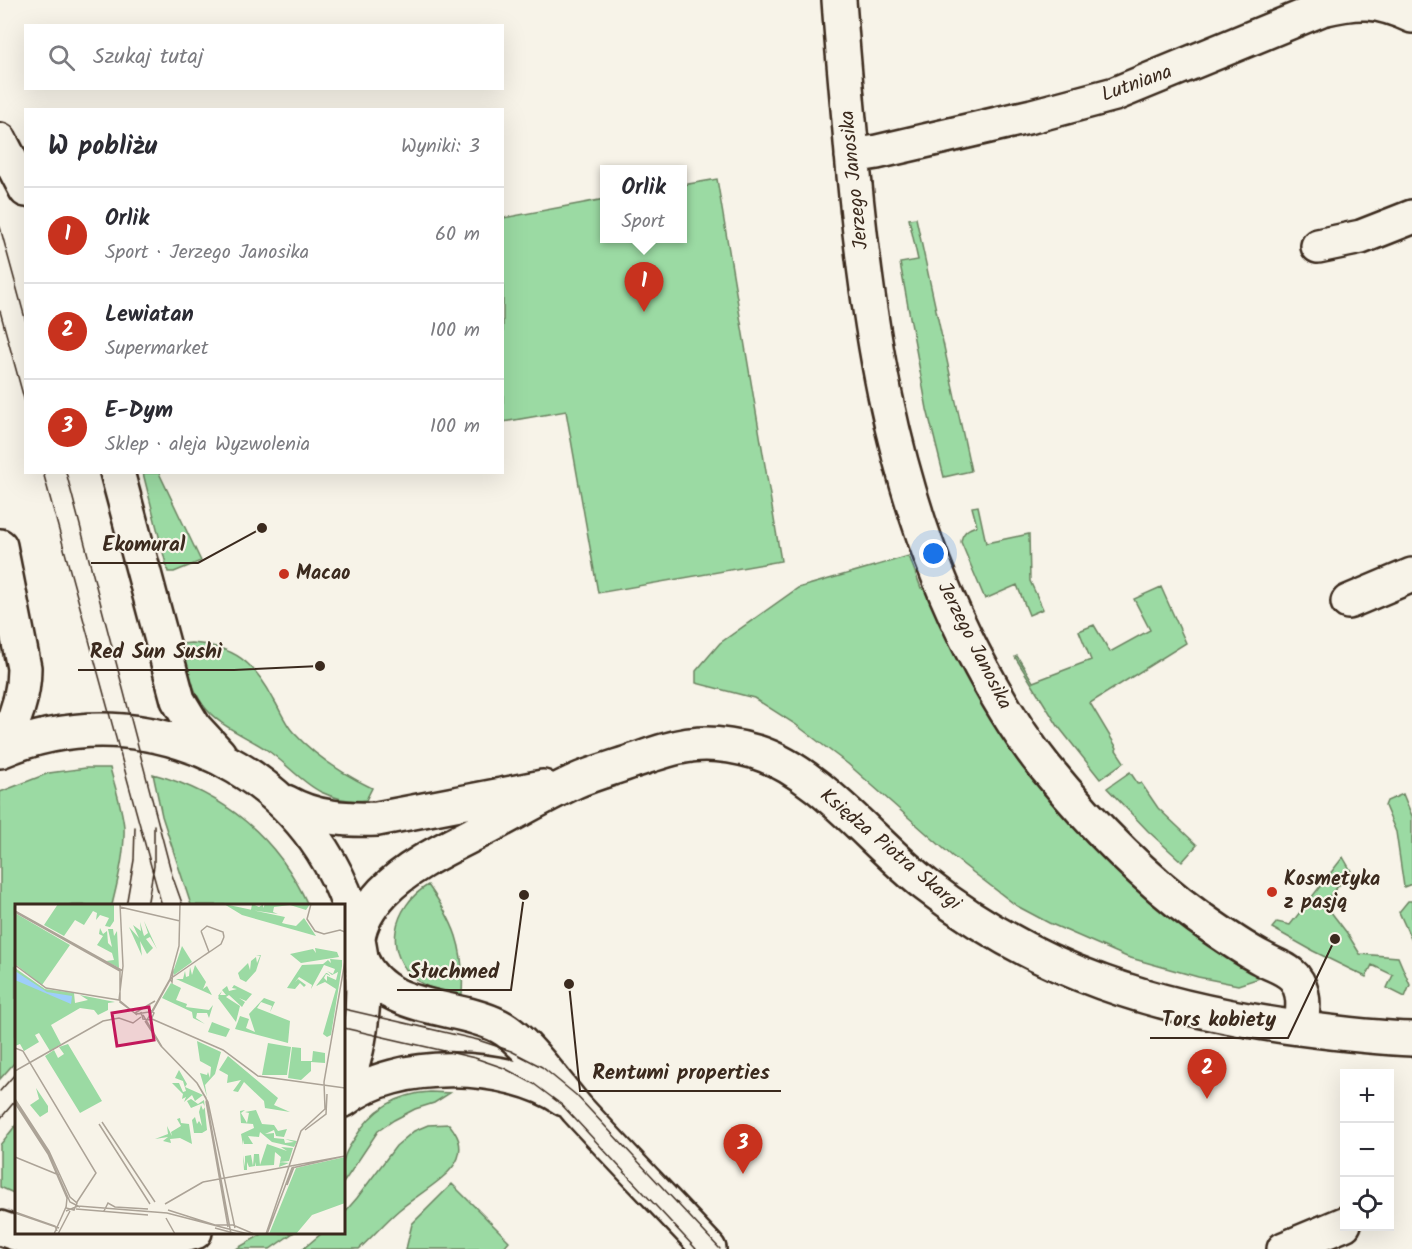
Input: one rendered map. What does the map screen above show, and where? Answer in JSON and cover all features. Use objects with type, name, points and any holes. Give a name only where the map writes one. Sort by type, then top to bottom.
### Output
[{"type":"street","name":"Jerzego Janosika","points":[[839,0],[852,156],[874,340],[894,440],[928,553],[963,633],[989,684],[1023,736],[1043,764],[1098,827],[1136,865],[1195,915],[1227,938],[1292,975],[1302,991],[1301,1028]]},
{"type":"street","name":"Lutniana","points":[[852,156],[1032,116],[1115,94],[1322,9],[1351,1],[1388,4],[1412,16]]},
{"type":"street","points":[[0,140],[24,186]]},
{"type":"street","points":[[1318,246],[1361,237],[1412,218]]},
{"type":"street","points":[[118,474],[178,700],[195,728],[230,763]]},
{"type":"street","points":[[0,546],[24,668],[16,713],[0,746]]},
{"type":"street","points":[[1348,602],[1412,576]]},
{"type":"street","points":[[0,751],[32,739],[52,735],[113,730],[174,739],[230,763],[247,773],[280,799],[307,829],[330,862],[347,900],[359,949],[368,974],[385,990],[414,1002],[482,1019],[500,1026],[518,1040],[577,1108],[709,1249]]},
{"type":"street","name":"Księdza Piotra Skargi","points":[[359,949],[366,914],[382,892],[433,856],[577,781],[657,753],[692,744],[727,745],[759,753],[789,768],[814,785],[924,884],[978,922],[1025,950],[1075,973],[1169,1005],[1240,1019],[1365,1036],[1412,1039]]},
{"type":"street","name":"Księdza Piotra Skargi","points":[[280,799],[326,817],[376,819],[577,781]]},
{"type":"street","points":[[345,1085],[361,1021],[363,980],[359,949]]},
{"type":"street","points":[[345,1099],[369,1085],[400,1076],[430,1070],[464,1070],[492,1073],[543,1087],[577,1108]]},
{"type":"street","points":[[1284,1249],[1340,1226]]},
{"type":"street","points":[[0,1228],[16,1239],[94,1249],[153,1244],[191,1234]]},
{"type":"green space","points":[[717,179],[781,561],[598,593],[566,411],[504,422],[504,218],[600,200],[600,243],[687,243],[687,184]]},
{"type":"green space","points":[[916,218],[971,471],[944,477],[927,409],[900,263],[918,260],[909,219]]},
{"type":"green space","points":[[143,474],[159,474],[201,561],[174,572],[168,572]]},
{"type":"green space","points":[[978,506],[986,543],[1029,534],[1030,581],[1043,609],[1029,615],[1017,585],[985,599],[961,542],[966,531],[977,526],[972,507]]},
{"type":"green space","points":[[909,556],[921,588],[929,585],[986,697],[1263,977],[1238,985],[1198,977],[1127,957],[1049,923],[1017,906],[952,856],[848,764],[795,724],[754,698],[696,683],[696,671],[720,643],[798,588]]},
{"type":"green space","points":[[1161,587],[1186,643],[1090,703],[1124,762],[1100,779],[1058,726],[1015,657],[1017,656],[1033,682],[1091,660],[1079,631],[1094,625],[1110,652],[1150,630],[1134,599]]},
{"type":"green space","points":[[191,643],[231,652],[250,666],[259,675],[288,725],[301,740],[350,777],[372,788],[366,800],[354,801],[321,792],[267,750],[209,713],[192,684],[182,644]]},
{"type":"green space","points":[[86,768],[110,768],[124,827],[121,866],[112,904],[15,904],[15,1062],[0,1079],[0,792],[49,773]]},
{"type":"green space","points":[[1130,772],[1138,784],[1141,783],[1158,808],[1197,845],[1182,862],[1148,831],[1107,788]]},
{"type":"green space","points":[[153,774],[203,793],[246,822],[281,859],[308,904],[191,904],[162,816]]},
{"type":"green space","points":[[1403,794],[1412,816],[1412,884],[1404,887],[1396,832],[1385,806],[1387,801]]},
{"type":"green space","points":[[1343,857],[1351,871],[1324,903],[1360,954],[1398,957],[1410,985],[1405,997],[1387,988],[1393,975],[1372,965],[1366,977],[1272,928],[1277,922],[1290,925]]},
{"type":"green space","points":[[428,885],[445,911],[456,936],[462,962],[462,994],[428,987],[406,970],[399,958],[396,931],[400,917],[406,905]]},
{"type":"green space","points":[[1408,901],[1412,901],[1412,941],[1399,912]]},
{"type":"green space","points":[[418,1093],[450,1093],[434,1103],[415,1109],[394,1120],[378,1131],[345,1180],[346,1154],[369,1119],[386,1105]]},
{"type":"green space","points":[[449,1124],[457,1135],[458,1158],[448,1172],[399,1210],[359,1249],[303,1249],[321,1234],[345,1234],[345,1212],[396,1146],[414,1131],[428,1125]]},
{"type":"green space","points":[[15,1126],[15,1194],[0,1187],[0,1145]]},
{"type":"green space","points":[[452,1184],[509,1241],[505,1249],[406,1249],[412,1224]]},
{"type":"green space","points":[[262,1234],[292,1234],[270,1249],[236,1249]]},
{"type":"tram line","points":[[0,227],[24,315]]},
{"type":"tram line","points":[[0,311],[24,399]]},
{"type":"tram line","points":[[44,474],[161,904]]},
{"type":"tram line","points":[[67,474],[172,875],[182,904]]},
{"type":"tram line","points":[[147,904],[154,866],[154,825]]},
{"type":"tram line","points":[[126,904],[134,860],[135,827]]},
{"type":"tram line","points":[[345,1009],[478,1040],[511,1051],[542,1067],[576,1095],[720,1249]]},
{"type":"tram line","points":[[345,1028],[475,1058],[504,1068],[534,1084],[562,1105],[696,1249]]},
{"type":"tram line","points":[[0,1091],[15,1074]]},
{"type":"tram line","points":[[0,1119],[15,1101]]},
{"type":"place","name":"Orlik","points":[[644,312]]},
{"type":"place","name":"Ekomural","points":[[262,528]]},
{"type":"place","name":"Macao","points":[[284,574]]},
{"type":"place","name":"Red Sun Sushi","points":[[320,666]]},
{"type":"place","name":"Kosmetyka z pasją","points":[[1272,892]]},
{"type":"place","name":"Słuchmed","points":[[524,895]]},
{"type":"place","name":"Tors kobiety","points":[[1335,939]]},
{"type":"place","name":"Rentumi properties","points":[[569,984]]},
{"type":"place","name":"Lewiatan","points":[[1207,1099]]},
{"type":"place","name":"E-Dym","points":[[743,1174]]}]
